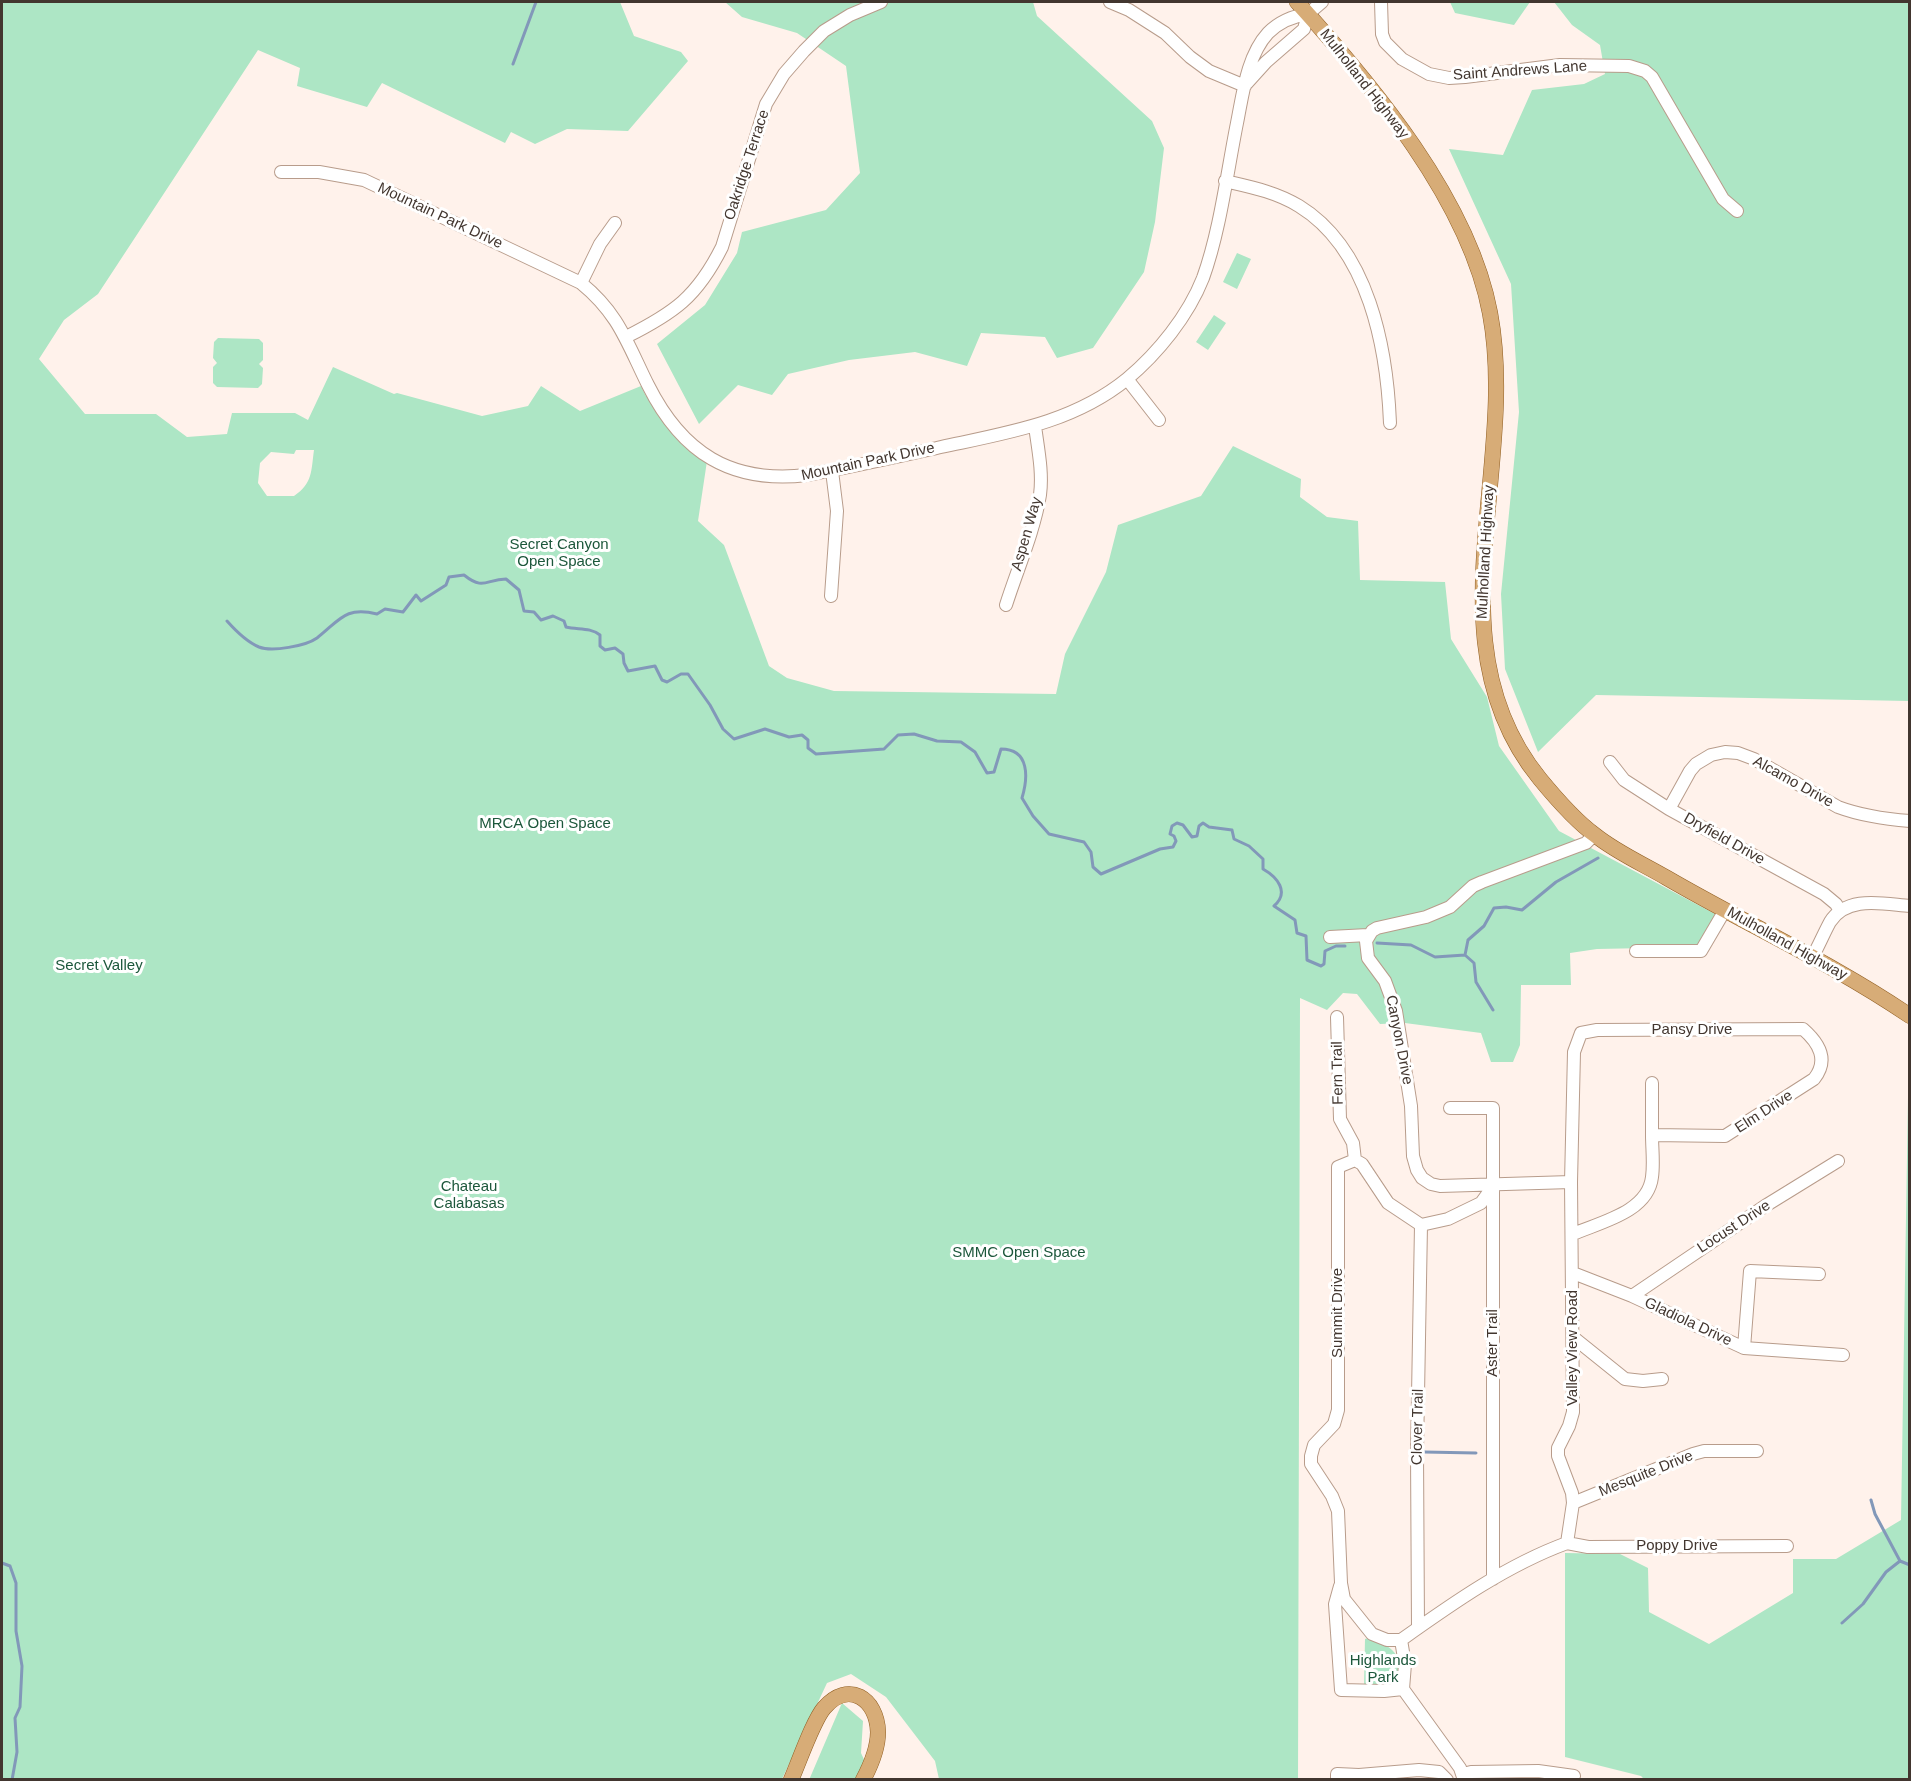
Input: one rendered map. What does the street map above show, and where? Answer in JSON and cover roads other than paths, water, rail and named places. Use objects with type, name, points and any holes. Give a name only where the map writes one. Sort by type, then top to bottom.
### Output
[{"type":"main road","name":"Mulholland Highway","points":[[1297,2],[1374,94],[1413,148],[1452,211],[1479,272],[1490,313],[1496,382],[1482,596],[1484,638],[1492,685],[1508,729],[1531,767],[1594,835],[1725,910],[1813,956],[1910,1016]]},
{"type":"main road","points":[[791,1779],[823,1709],[836,1697],[847,1694],[860,1696],[875,1713],[878,1730],[877,1747],[872,1764],[863,1779]]},
{"type":"street","name":"Oakridge Terrace","points":[[626,338],[662,319],[680,306],[710,270],[722,247],[766,104],[784,74],[824,31],[850,15],[881,2]]},
{"type":"street","points":[[1110,2],[1129,10],[1166,33],[1190,57],[1209,70],[1245,86],[1304,29],[1308,14],[1322,2]]},
{"type":"street","name":"Saint Andrews Lane","points":[[1381,2],[1382,34],[1385,42],[1402,59],[1429,74],[1449,78],[1465,77],[1560,65],[1629,66],[1645,71],[1652,77],[1723,199],[1737,211]]},
{"type":"street","name":"Mountain Park Drive","points":[[281,172],[319,172],[364,180],[581,283],[599,298],[614,316],[669,422],[710,458],[733,469],[758,476],[783,478],[832,471],[1035,426],[1074,412],[1127,379],[1161,345],[1190,305],[1202,279],[1213,247],[1245,86],[1255,54],[1267,36],[1293,16],[1308,14]]},
{"type":"street","points":[[1267,36],[1279,51]]},
{"type":"street","points":[[1225,181],[1258,188],[1299,206],[1317,218],[1343,250],[1365,290],[1377,325],[1386,373],[1390,423]]},
{"type":"street","points":[[581,283],[600,244],[615,223]]},
{"type":"street","points":[[1127,379],[1159,420]]},
{"type":"street","name":"Aspen Way","points":[[1006,605],[1040,494],[1041,462],[1035,426]]},
{"type":"street","points":[[831,596],[837,511],[832,471]]},
{"type":"street","name":"Alcamo Drive","points":[[1669,809],[1696,764],[1711,755],[1725,752],[1738,753],[1754,759],[1852,813],[1868,818],[1910,821]]},
{"type":"street","name":"Dryfield Drive","points":[[1610,762],[1624,780],[1669,809],[1824,894],[1836,903],[1840,911]]},
{"type":"street","points":[[1330,937],[1368,935],[1382,926],[1433,915],[1450,907],[1473,886],[1586,843],[1594,835]]},
{"type":"street","points":[[1813,956],[1831,920],[1848,905],[1858,903],[1910,906]]},
{"type":"street","points":[[1636,951],[1701,951],[1725,910]]},
{"type":"street","name":"Canyon Drive","points":[[1368,935],[1366,946],[1368,958],[1385,981],[1396,1011],[1411,1106],[1413,1156],[1422,1178],[1440,1186],[1571,1182]]},
{"type":"street","name":"Fern Trail","points":[[1337,1017],[1340,1119],[1353,1143],[1355,1160]]},
{"type":"street","name":"Pansy Drive","points":[[1581,1033],[1597,1030],[1803,1029]]},
{"type":"street","name":"Elm Drive","points":[[1652,1135],[1725,1136],[1814,1079],[1820,1070],[1821,1054],[1817,1044],[1803,1029]]},
{"type":"street","name":"Valley View Road","points":[[1567,1543],[1573,1503],[1572,1492],[1558,1456],[1558,1448],[1573,1412],[1574,1273],[1571,1182],[1574,1052],[1581,1033]]},
{"type":"street","points":[[1573,1234],[1632,1209],[1645,1194],[1652,1178],[1652,1083]]},
{"type":"street","name":"Aster Trail","points":[[1450,1108],[1493,1108],[1493,1579]]},
{"type":"street","points":[[1355,1160],[1362,1164],[1388,1203],[1421,1225],[1448,1220],[1481,1203],[1494,1185]]},
{"type":"street","name":"Summit Drive","points":[[1355,1160],[1337,1169],[1338,1410],[1334,1424],[1314,1445],[1311,1464],[1332,1496],[1338,1511],[1341,1583],[1344,1599],[1372,1634],[1387,1640],[1401,1640]]},
{"type":"street","name":"Locust Drive","points":[[1632,1296],[1765,1206],[1838,1161]]},
{"type":"street","name":"Clover Trail","points":[[1418,1628],[1417,1452],[1421,1225]]},
{"type":"street","points":[[1744,1348],[1750,1271],[1819,1274]]},
{"type":"street","name":"Gladiola Drive","points":[[1574,1273],[1632,1296],[1744,1348],[1843,1355]]},
{"type":"street","points":[[1574,1338],[1625,1379],[1643,1381],[1662,1379]]},
{"type":"street","name":"Mesquite Drive","points":[[1573,1503],[1693,1454],[1704,1451],[1757,1451]]},
{"type":"street","points":[[1567,1543],[1539,1554],[1493,1579],[1401,1640],[1405,1664],[1403,1689],[1464,1777],[1471,1772],[1538,1772],[1574,1776]]},
{"type":"street","name":"Poppy Drive","points":[[1567,1543],[1588,1547],[1787,1546]]},
{"type":"street","points":[[1341,1583],[1335,1604],[1341,1690],[1403,1689]]},
{"type":"street","points":[[1337,1777],[1419,1770],[1439,1772],[1447,1779]]},
{"type":"waterway","points":[[513,64],[536,2]]},
{"type":"waterway","points":[[227,621],[237,632],[259,647],[272,649],[289,647],[312,641],[350,613],[377,614],[385,609],[403,612],[416,595],[421,601],[446,585],[449,577],[464,575],[481,583],[506,579],[519,590],[524,611],[534,612],[541,620],[553,616],[564,621],[566,627],[596,632],[600,635],[600,646],[605,650],[615,648],[623,654],[628,671],[655,666],[662,680],[667,682],[681,674],[688,674],[710,705],[723,729],[734,739],[765,729],[789,737],[802,735],[808,740],[808,748],[816,754],[884,749],[898,735],[914,734],[937,741],[961,742],[975,752],[987,773],[994,772],[1001,749],[1010,750],[1022,759],[1025,766],[1022,798],[1033,816],[1049,834],[1084,842],[1091,852],[1093,867],[1101,874],[1160,849],[1173,847],[1176,841],[1170,834],[1172,826],[1177,823],[1183,825],[1192,837],[1197,836],[1199,826],[1203,823],[1209,827],[1232,830],[1234,839],[1249,846],[1263,859],[1263,869],[1280,885],[1281,895],[1274,906],[1295,920],[1297,933],[1306,936],[1307,960],[1321,966],[1324,964],[1325,951],[1336,946],[1345,946]]},
{"type":"waterway","points":[[1377,943],[1411,945],[1435,957],[1465,955],[1468,940],[1484,926],[1494,908],[1506,907],[1522,910],[1556,882],[1598,858]]},
{"type":"waterway","points":[[1465,955],[1474,963],[1476,982],[1493,1010]]},
{"type":"waterway","points":[[1424,1452],[1476,1453]]},
{"type":"waterway","points":[[1871,1500],[1875,1514],[1900,1561],[1910,1565]]},
{"type":"waterway","points":[[1842,1623],[1863,1604],[1886,1572],[1900,1561]]},
{"type":"waterway","points":[[2,1563],[10,1566],[16,1583],[16,1631],[22,1666],[20,1707],[15,1718],[17,1752],[12,1780]]},
{"type":"park label","name":"Secret Canyon Open Space","points":[[559,554]]},
{"type":"park label","name":"MRCA Open Space","points":[[545,824]]},
{"type":"park label","name":"Secret Valley","points":[[99,966]]},
{"type":"park label","name":"Chateau Calabasas","points":[[469,1196]]},
{"type":"park label","name":"SMMC Open Space","points":[[1019,1253]]},
{"type":"park label","name":"Highlands Park","points":[[1383,1670]]}]
